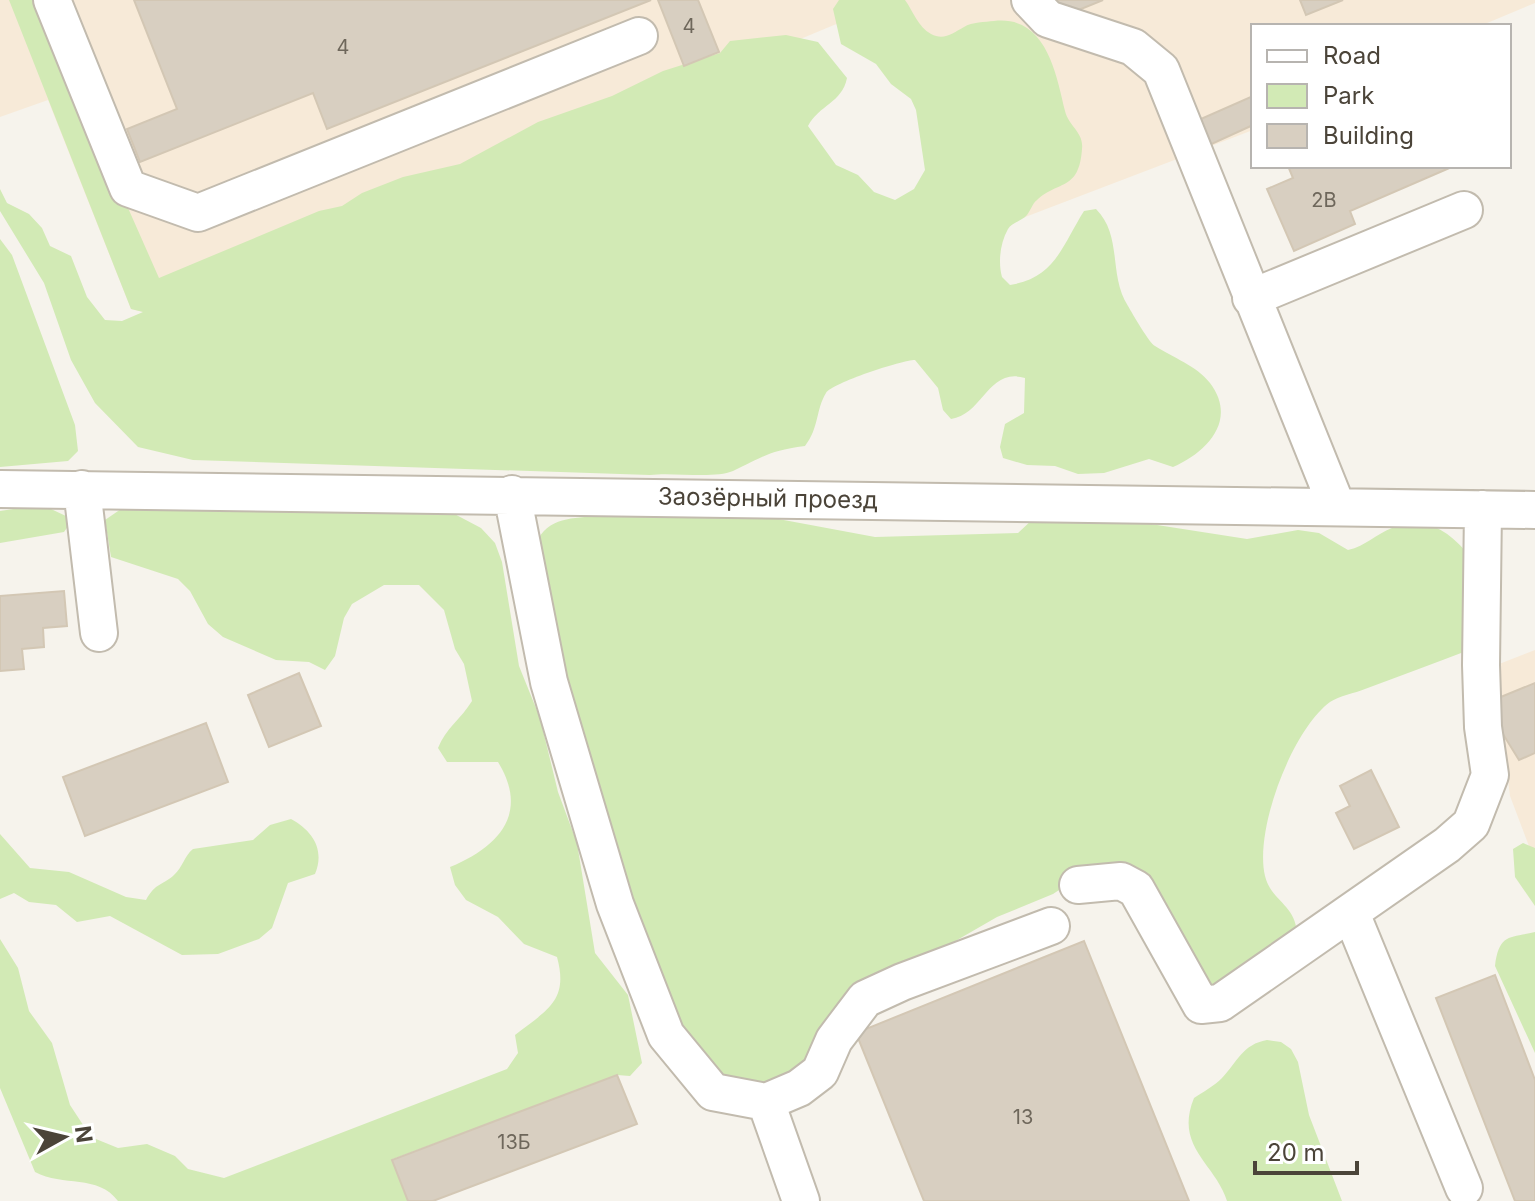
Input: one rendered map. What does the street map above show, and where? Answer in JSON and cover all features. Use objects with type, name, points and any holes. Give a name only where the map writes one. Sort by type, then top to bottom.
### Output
[{"type":"street","points":[[52,0],[128,188],[198,213],[639,36]]},
{"type":"street","points":[[1030,0],[1048,19],[1133,47],[1161,70],[1337,507]]},
{"type":"street","points":[[1251,298],[1464,210]]},
{"type":"street","name":"Заозёрный проезд","points":[[0,489],[1535,510]]},
{"type":"street","points":[[82,489],[99,633]]},
{"type":"street","points":[[512,494],[549,682],[615,904],[666,1035],[713,1092],[766,1102],[799,1088],[820,1072],[834,1040],[865,999],[1051,926]]},
{"type":"street","points":[[1078,885],[1121,881],[1136,889],[1201,1005],[1220,1003],[1447,845],[1471,824],[1490,775],[1482,696],[1483,509]]},
{"type":"street","points":[[1351,913],[1464,1188]]},
{"type":"street","points":[[766,1102],[801,1201]]},
{"type":"shaded area","points":[[0,0],[1535,0],[1535,3],[1485,24],[1251,24],[1251,131],[978,235],[882,5],[144,312],[131,309],[48,100],[0,117]]},
{"type":"shaded area","points":[[1535,650],[1535,862],[1510,796],[1494,666]]},
{"type":"green space","points":[[9,0],[36,0],[159,278],[319,211],[342,206],[362,193],[403,177],[460,164],[538,122],[612,96],[663,71],[720,53],[730,41],[786,35],[818,42],[847,78],[840,93],[808,126],[836,165],[858,175],[874,192],[895,200],[914,189],[925,170],[916,110],[911,99],[891,84],[876,64],[841,44],[833,9],[839,0],[905,0],[923,27],[940,37],[975,23],[1012,22],[1026,27],[1046,50],[1067,117],[1081,138],[1082,149],[1077,172],[1072,178],[1037,200],[1027,215],[1008,229],[1000,253],[1002,277],[1010,285],[1025,281],[1047,268],[1063,248],[1084,211],[1096,209],[1110,231],[1118,282],[1130,310],[1153,344],[1191,367],[1210,383],[1218,397],[1220,422],[1207,444],[1173,467],[1149,459],[1104,473],[1078,474],[1055,466],[1027,465],[1003,458],[1000,447],[1005,424],[1024,413],[1025,378],[1013,376],[1002,379],[971,409],[951,419],[943,410],[938,388],[915,360],[868,373],[831,389],[823,399],[813,432],[805,446],[774,452],[733,471],[715,475],[193,460],[138,447],[95,403],[71,360],[44,283],[0,211],[0,189],[7,203],[29,214],[42,228],[50,246],[71,256],[87,297],[105,320],[122,321],[143,312],[131,309]]},
{"type":"green space","points":[[0,239],[12,255],[75,425],[78,451],[68,461],[0,467]]},
{"type":"green space","points":[[51,509],[68,517],[69,525],[64,532],[0,543],[0,511]]},
{"type":"green space","points":[[121,509],[445,509],[481,528],[495,543],[502,562],[519,666],[540,718],[558,792],[577,843],[595,953],[628,995],[642,1063],[630,1076],[617,1075],[393,1159],[408,1201],[118,1201],[101,1187],[35,1172],[0,1088],[0,939],[18,968],[29,1011],[52,1043],[70,1105],[91,1137],[118,1148],[147,1144],[175,1156],[188,1169],[224,1178],[507,1069],[518,1053],[515,1035],[546,1011],[560,984],[557,957],[524,944],[498,917],[466,900],[455,885],[450,867],[495,839],[510,813],[511,798],[498,762],[447,762],[438,748],[472,701],[464,664],[455,649],[444,610],[419,585],[384,585],[352,604],[344,618],[335,656],[325,670],[309,662],[276,660],[223,637],[208,624],[190,591],[178,579],[111,557],[105,520]]},
{"type":"green space","points":[[599,516],[773,518],[875,537],[1018,533],[1033,519],[1125,520],[1247,539],[1298,530],[1319,533],[1348,550],[1392,528],[1404,524],[1425,524],[1444,532],[1468,554],[1469,650],[1338,698],[1316,716],[1302,735],[1279,782],[1265,833],[1265,876],[1272,891],[1292,915],[1297,933],[1213,988],[1197,981],[1180,945],[1088,871],[1053,894],[997,917],[945,947],[906,960],[887,972],[800,1073],[762,1085],[733,1083],[711,1066],[665,1017],[561,685],[536,543],[547,528],[562,520]]},
{"type":"green space","points":[[291,819],[305,829],[315,842],[319,857],[315,874],[288,883],[272,928],[259,939],[218,954],[182,955],[110,916],[77,922],[56,905],[29,902],[14,893],[0,899],[0,834],[30,868],[69,872],[126,897],[146,900],[156,887],[177,872],[193,849],[253,840],[270,825]]},
{"type":"green space","points":[[1523,843],[1535,848],[1535,906],[1515,877],[1513,849]]},
{"type":"green space","points":[[1535,932],[1535,1053],[1495,966],[1503,942]]},
{"type":"green space","points":[[1267,1040],[1281,1042],[1291,1049],[1298,1062],[1309,1115],[1342,1201],[1227,1201],[1192,1142],[1189,1115],[1194,1098],[1219,1081],[1252,1045]]},
{"type":"building","points":[[134,0],[651,0],[327,129],[313,93],[140,162],[127,129],[177,109]]},
{"type":"building","points":[[658,0],[698,0],[719,52],[684,66]]},
{"type":"building","points":[[1051,0],[1103,0],[1059,18]]},
{"type":"building","points":[[1300,0],[1343,0],[1306,15]]},
{"type":"building","points":[[1251,97],[1251,126],[1205,147],[1194,122]]},
{"type":"building","points":[[1289,168],[1449,168],[1350,211],[1355,224],[1294,251],[1267,189],[1293,178]]},
{"type":"building","points":[[64,591],[67,626],[43,628],[44,647],[22,649],[24,669],[0,671],[0,596]]},
{"type":"building","points":[[299,673],[321,726],[269,747],[248,695]]},
{"type":"building","points":[[1535,683],[1535,753],[1519,760],[1498,726],[1496,699]]},
{"type":"building","points":[[206,723],[228,782],[85,836],[63,777]]},
{"type":"building","points":[[1371,770],[1399,827],[1354,849],[1336,813],[1350,806],[1340,786]]},
{"type":"building","points":[[1084,941],[1189,1201],[924,1201],[856,1033]]},
{"type":"building","points":[[1495,975],[1535,1080],[1535,1201],[1515,1201],[1436,998]]},
{"type":"building","points":[[617,1075],[637,1124],[433,1201],[408,1201],[392,1160]]}]
